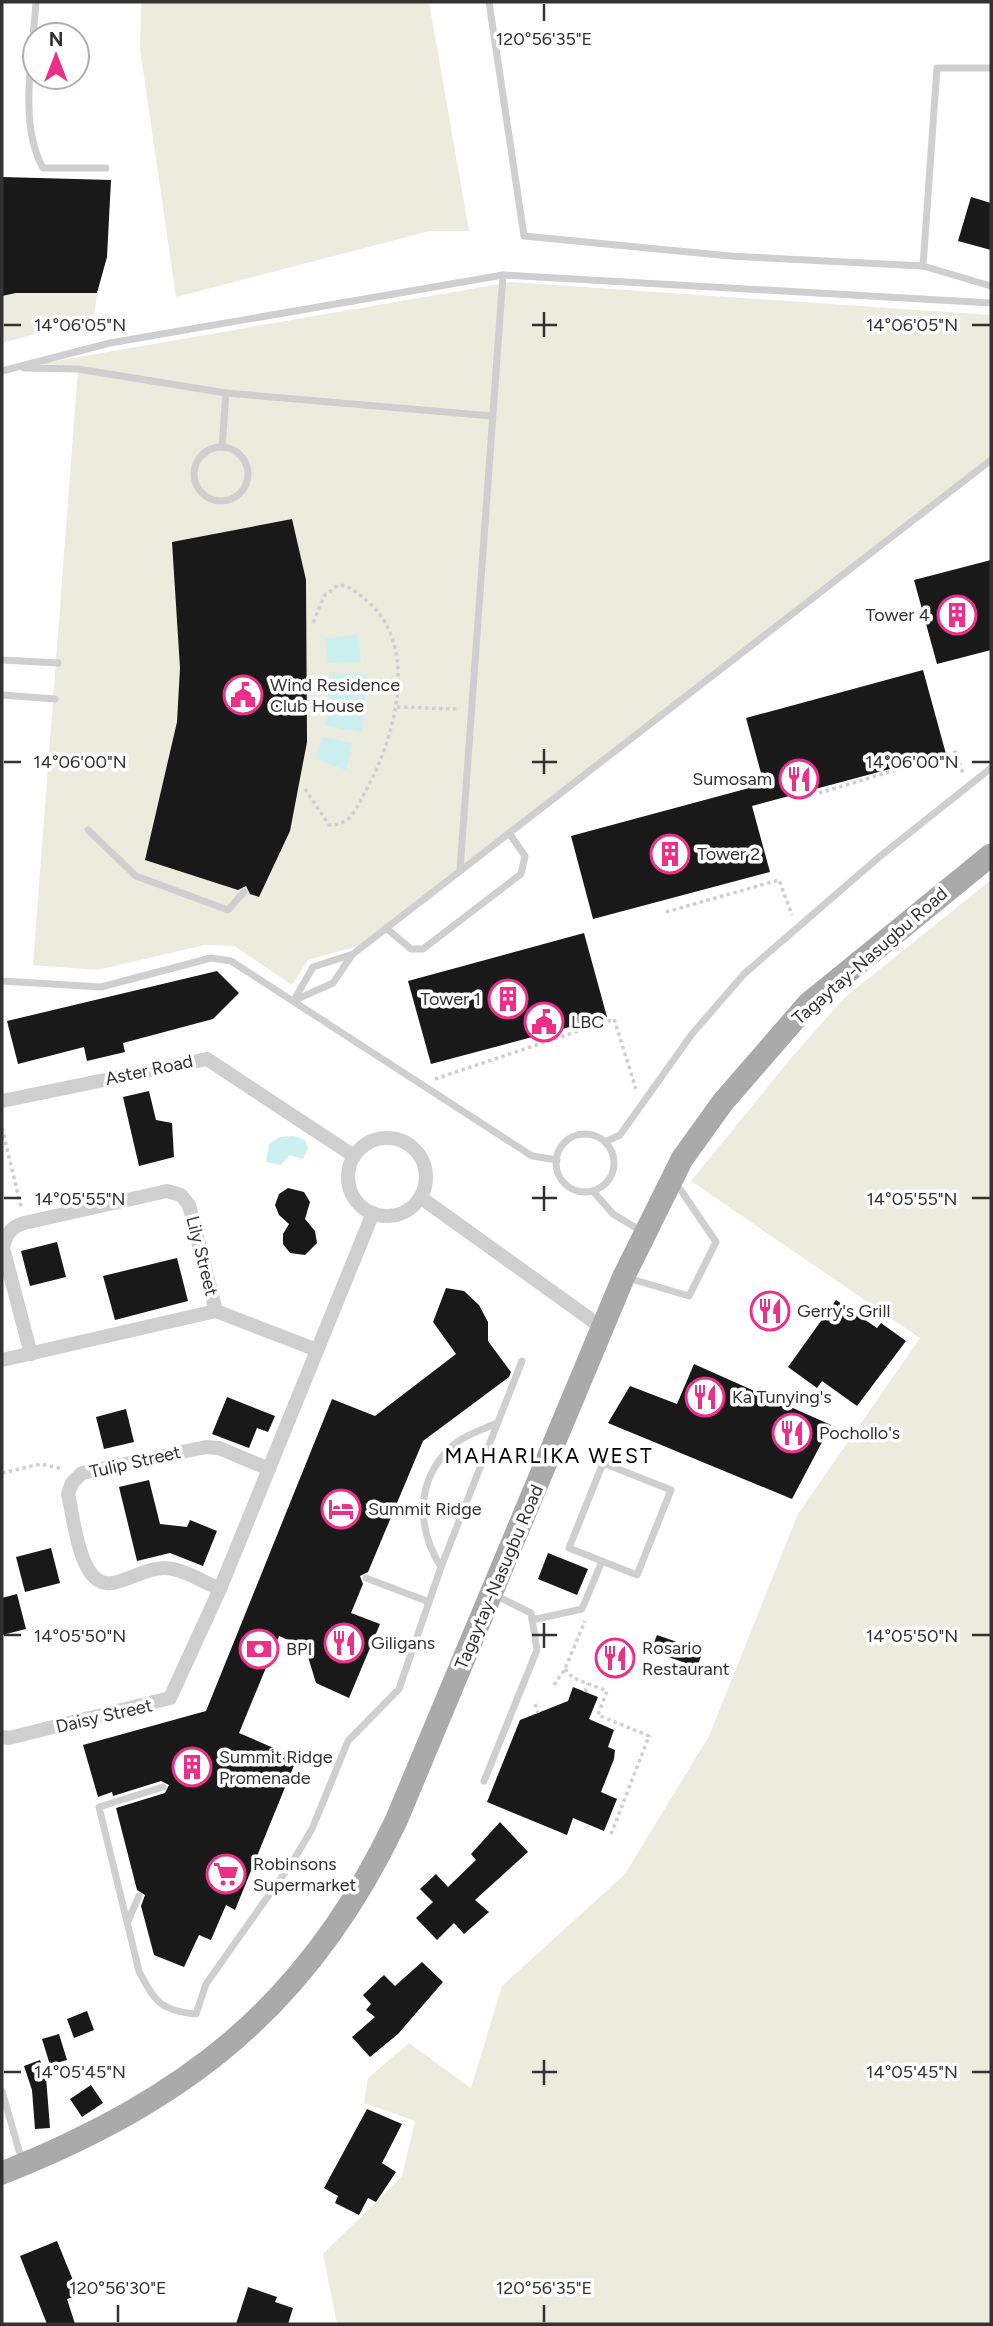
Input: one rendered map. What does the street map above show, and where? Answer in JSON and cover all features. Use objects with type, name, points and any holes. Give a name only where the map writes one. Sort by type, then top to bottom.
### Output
[{"type":"main road","name":"Tagaytay-Nasugbu Road","points":[[2,2174],[122,2118],[172,2089],[255,2024],[296,1979],[360,1888],[386,1841],[604,1329],[624,1276],[673,1177],[723,1102],[808,1004],[991,855]]},
{"type":"street","name":"Aster Road","points":[[2,1101],[207,1059],[354,1156]]},
{"type":"street","points":[[374,1140],[401,1140],[413,1147],[425,1171],[420,1197],[399,1213],[373,1213],[363,1207],[350,1189],[348,1178],[354,1156],[374,1140]]},
{"type":"street","name":"Lily Street","points":[[2,1360],[216,1311],[189,1205],[181,1195],[167,1191],[24,1223]]},
{"type":"street","points":[[420,1197],[604,1329]]},
{"type":"street","points":[[220,1589],[373,1213]]},
{"type":"street","points":[[24,1223],[14,1226],[5,1236],[3,1248],[31,1354]]},
{"type":"street","points":[[216,1311],[317,1350]]},
{"type":"street","name":"Tulip Street","points":[[220,1589],[163,1567],[110,1584],[95,1581],[86,1570],[68,1494],[72,1483],[82,1474],[206,1447],[219,1448],[269,1469]]},
{"type":"street","name":"Daisy Street","points":[[2,1737],[9,1738],[170,1698],[220,1589]]},
{"type":"lane","points":[[36,2],[29,127],[35,154],[43,168],[106,168]]},
{"type":"lane","points":[[489,2],[524,236],[720,255],[923,266],[991,286]]},
{"type":"lane","points":[[923,266],[937,68],[991,68]]},
{"type":"lane","points":[[2,371],[110,343],[503,275],[991,303]]},
{"type":"lane","points":[[460,870],[503,275]]},
{"type":"lane","points":[[13,368],[78,369],[226,393],[492,416]]},
{"type":"lane","points":[[222,447],[226,393]]},
{"type":"lane","points":[[222,447],[238,453],[247,468],[248,477],[246,485],[234,498],[215,500],[200,491],[193,475],[199,457],[205,451],[222,447]]},
{"type":"lane","points":[[294,1000],[333,983],[353,954],[991,460]]},
{"type":"lane","points":[[2,660],[58,663]]},
{"type":"lane","points":[[2,695],[55,699]]},
{"type":"lane","points":[[605,1142],[620,1135],[642,1108],[692,1034],[744,974],[797,926],[991,768]]},
{"type":"lane","points":[[88,830],[136,876],[228,910],[244,892]]},
{"type":"lane","points":[[386,928],[411,949],[423,949],[521,874],[525,856],[509,833]]},
{"type":"lane","points":[[294,1000],[313,967],[353,954]]},
{"type":"lane","points":[[2,981],[101,986],[211,958],[231,961],[532,1156],[556,1160]]},
{"type":"lane","points":[[589,1134],[605,1142],[613,1157],[612,1174],[608,1181],[593,1191],[575,1190],[567,1185],[561,1178],[556,1160],[571,1138],[589,1134]]},
{"type":"lane","points":[[624,1276],[689,1296],[716,1242],[673,1177]]},
{"type":"lane","points":[[593,1191],[613,1214],[644,1232]]},
{"type":"lane","points":[[163,1787],[99,1807],[139,1970],[150,1992],[171,2012],[196,2014],[206,1984],[293,1861],[312,1829],[348,1741],[399,1689],[441,1567],[522,1361]]},
{"type":"lane","points":[[441,1567],[429,1547],[422,1523],[425,1493],[438,1463],[450,1447],[497,1423]]},
{"type":"lane","points":[[603,1463],[671,1490],[637,1575],[602,1561],[569,1548],[603,1463]]},
{"type":"lane","points":[[532,1620],[582,1609],[602,1561]]},
{"type":"lane","points":[[366,1578],[429,1602]]},
{"type":"lane","points":[[484,1782],[537,1650],[531,1612],[492,1594]]},
{"type":"lane","points":[[127,1922],[139,1896]]},
{"type":"lane","points":[[2,2091],[23,2165]]},
{"type":"path","points":[[305,789],[329,825],[338,826],[352,816],[382,762],[397,706],[396,657],[381,612],[349,586],[338,585],[324,596],[313,624]]},
{"type":"path","points":[[397,706],[471,710]]},
{"type":"path","points":[[819,793],[956,752],[967,786]]},
{"type":"path","points":[[666,912],[779,880],[797,926]]},
{"type":"path","points":[[423,1083],[614,1019],[642,1108]]},
{"type":"path","points":[[2,1128],[24,1223]]},
{"type":"path","points":[[2,1473],[41,1464],[82,1474]]},
{"type":"path","points":[[554,1685],[565,1669],[586,1618]]},
{"type":"path","points":[[565,1669],[573,1678],[607,1692],[598,1715],[649,1736],[610,1837]]},
{"type":"path","points":[[585,1692],[588,1684]]},
{"type":"path","points":[[535,1704],[538,1713]]},
{"type":"path","points":[[607,1726],[609,1720]]},
{"type":"shaded area","points":[[141,2],[429,2],[469,231],[430,231],[176,297],[140,49]]},
{"type":"shaded area","points":[[511,282],[991,315],[991,460],[365,944],[308,960],[292,985],[234,946],[205,945],[97,970],[33,965],[78,369],[27,366]]},
{"type":"shaded area","points":[[16,293],[97,293],[94,318],[2,343],[2,296]]},
{"type":"shaded area","points":[[991,880],[991,2324],[337,2324],[323,2254],[402,2176],[415,2121],[364,2103],[368,2078],[409,2043],[471,2088],[502,1986],[625,1874],[709,1736],[798,1514],[920,1338],[691,1181],[844,998]]},
{"type":"water","points":[[358,634],[361,662],[328,663],[325,639]]},
{"type":"water","points":[[329,673],[367,674],[362,732],[325,726],[330,700]]},
{"type":"water","points":[[322,737],[353,743],[346,770],[316,759]]},
{"type":"water","points":[[294,1136],[305,1140],[308,1148],[303,1159],[289,1155],[281,1165],[266,1162],[269,1144],[280,1137]]},
{"type":"building","points":[[2,177],[111,180],[107,257],[97,293],[16,293],[2,296]]},
{"type":"building","points":[[971,197],[991,203],[991,250],[958,241]]},
{"type":"building","name":"Wind Residence Club House","points":[[292,519],[306,580],[307,742],[290,831],[259,897],[250,894],[246,886],[238,890],[145,860],[177,722],[180,668],[172,542]]},
{"type":"building","name":"Tower 4","points":[[991,560],[991,650],[937,664],[914,580]]},
{"type":"building","points":[[923,670],[946,754],[752,806],[770,872],[593,919],[571,836],[764,784],[746,718]]},
{"type":"building","name":"Tower 1","points":[[584,933],[607,1017],[431,1064],[408,981]]},
{"type":"building","points":[[217,971],[239,993],[213,1019],[123,1043],[125,1052],[87,1061],[84,1047],[18,1064],[7,1021]]},
{"type":"building","points":[[149,1091],[156,1120],[172,1123],[174,1157],[139,1166],[123,1097]]},
{"type":"building","points":[[288,1188],[304,1192],[310,1202],[305,1219],[315,1231],[317,1243],[305,1255],[290,1253],[283,1244],[283,1234],[289,1224],[279,1215],[275,1205],[279,1194]]},
{"type":"building","points":[[57,1242],[66,1277],[30,1286],[21,1251]]},
{"type":"building","points":[[177,1258],[188,1301],[115,1320],[103,1276]]},
{"type":"building","points":[[446,1288],[464,1291],[479,1305],[488,1322],[488,1341],[511,1372],[509,1377],[423,1441],[368,1572],[360,1576],[363,1584],[351,1613],[380,1624],[349,1698],[316,1683],[305,1647],[279,1636],[239,1733],[297,1758],[235,1910],[226,1905],[211,1940],[199,1935],[184,1967],[154,1955],[141,1906],[145,1895],[137,1890],[116,1808],[165,1793],[169,1785],[161,1781],[113,1796],[112,1792],[98,1797],[83,1745],[206,1711],[332,1399],[375,1416],[456,1354],[433,1322]]},
{"type":"building","points":[[836,1300],[877,1328],[881,1323],[906,1341],[857,1406],[822,1381],[817,1388],[788,1367]]},
{"type":"building","points":[[694,1364],[831,1425],[792,1499],[608,1423],[630,1386],[677,1404]]},
{"type":"building","points":[[227,1397],[275,1416],[268,1432],[257,1428],[249,1448],[212,1434]]},
{"type":"building","points":[[126,1409],[134,1442],[104,1449],[96,1417]]},
{"type":"building","points":[[149,1480],[160,1524],[187,1527],[190,1520],[217,1531],[203,1566],[170,1553],[137,1561],[119,1487]]},
{"type":"building","points":[[51,1548],[60,1583],[25,1592],[16,1557]]},
{"type":"building","points":[[548,1553],[588,1569],[577,1595],[538,1579]]},
{"type":"building","points":[[17,1594],[26,1629],[2,1635],[2,1598]]},
{"type":"building","points":[[657,1635],[703,1651],[697,1667],[651,1651]]},
{"type":"building","points":[[573,1687],[598,1697],[589,1719],[614,1730],[608,1747],[615,1750],[614,1759],[601,1792],[617,1799],[604,1831],[573,1818],[567,1835],[487,1802],[520,1720],[568,1701]]},
{"type":"building","points":[[500,1822],[528,1852],[475,1900],[489,1912],[464,1934],[454,1923],[437,1940],[416,1918],[433,1902],[420,1889],[436,1874],[448,1887],[476,1860],[471,1854]]},
{"type":"building","points":[[422,1962],[443,1982],[398,2034],[370,2057],[352,2037],[375,2017],[366,2010],[371,2004],[363,1995],[384,1975],[395,1986]]},
{"type":"building","points":[[87,2011],[94,2030],[74,2038],[67,2019]]},
{"type":"building","points":[[59,2034],[67,2060],[50,2065],[42,2039]]},
{"type":"building","points":[[40,2060],[46,2077],[50,2128],[35,2129],[32,2090],[24,2066]]},
{"type":"building","points":[[91,2085],[103,2103],[82,2117],[70,2099]]},
{"type":"building","points":[[367,2109],[402,2124],[382,2163],[396,2172],[376,2202],[368,2198],[359,2215],[335,2203],[338,2196],[324,2188]]},
{"type":"building","points":[[57,2241],[79,2295],[67,2299],[75,2324],[47,2324],[20,2256]]},
{"type":"building","points":[[248,2287],[277,2297],[275,2302],[293,2308],[288,2324],[236,2324]]},
{"type":"place","name":"Tower 4","points":[[957,615]]},
{"type":"place","name":"Wind Residence Club House","points":[[243,695]]},
{"type":"place","name":"Sumosam","points":[[799,779]]},
{"type":"place","name":"Tower 2","points":[[670,854]]},
{"type":"place","name":"Tower 1","points":[[508,999]]},
{"type":"place","name":"LBC","points":[[544,1022]]},
{"type":"place","name":"Gerry's Grill","points":[[770,1311]]},
{"type":"place","name":"Ka Tunying's","points":[[705,1397]]},
{"type":"place","name":"Pochollo's","points":[[792,1433]]},
{"type":"place","name":"Summit Ridge","points":[[341,1509]]},
{"type":"place","name":"Giligans","points":[[344,1643]]},
{"type":"place","name":"BPI","points":[[259,1649]]},
{"type":"place","name":"Rosario Restaurant","points":[[615,1658]]},
{"type":"place","name":"Summit Ridge Promenade","points":[[192,1767]]},
{"type":"place","name":"Robinsons Supermarket","points":[[226,1874]]},
{"type":"district","name":"MAHARLIKA WEST","points":[[549,1455]]}]
